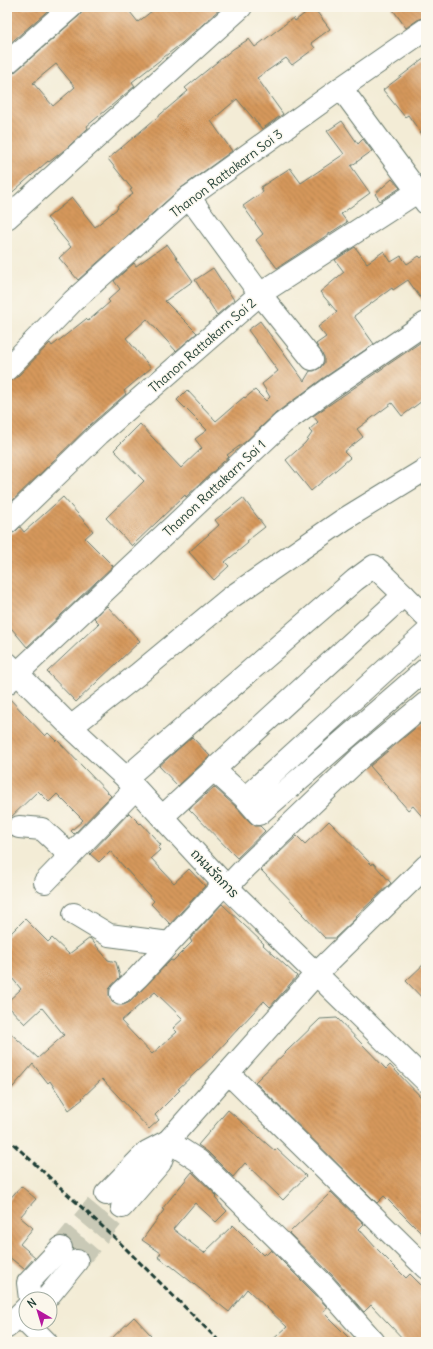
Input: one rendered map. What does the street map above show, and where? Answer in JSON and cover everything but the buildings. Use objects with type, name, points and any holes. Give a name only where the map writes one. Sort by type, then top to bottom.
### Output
[{"type":"street","points":[[7,63],[71,7]]},
{"type":"street","points":[[7,218],[241,7]]},
{"type":"street","name":"Thanon Rattakarn Soi 3","points":[[7,369],[73,301],[189,198],[341,88],[426,29]]},
{"type":"street","points":[[341,88],[422,198]]},
{"type":"street","points":[[189,198],[260,294],[312,359]]},
{"type":"street","name":"Thanon Rattakarn Soi 2","points":[[7,523],[99,434],[260,294],[422,198]]},
{"type":"street","name":"Thanon Rattakarn Soi 1","points":[[10,673],[283,423],[329,389],[426,322]]},
{"type":"street","points":[[71,727],[137,675],[230,598],[343,520],[426,469]]},
{"type":"street","points":[[45,882],[70,856],[131,783],[355,580],[374,566],[426,617]]},
{"type":"street","points":[[162,817],[404,595]]},
{"type":"street","points":[[245,798],[426,633]]},
{"type":"street","points":[[214,770],[245,798],[259,814],[426,669]]},
{"type":"street","name":"ถนนรัถการ","points":[[10,673],[131,783],[226,886],[426,1081]]},
{"type":"street","points":[[121,993],[226,886],[362,756],[426,703]]},
{"type":"street","points":[[19,827],[42,829],[70,856]]},
{"type":"street","points":[[114,1201],[160,1163],[168,1141],[316,974],[426,866]]},
{"type":"street","points":[[74,914],[110,935],[169,943]]},
{"type":"street","points":[[228,1073],[426,1268]]},
{"type":"street","points":[[168,1141],[199,1160],[323,1284],[374,1342]]},
{"type":"street","points":[[26,1291],[28,1283],[69,1255],[50,1291]]},
{"type":"street","points":[[36,1331],[46,1342]]},
{"type":"tunnel","points":[[61,1248],[106,1194]]},
{"type":"tunnel","points":[[77,1261],[122,1207]]},
{"type":"railway","points":[[7,1138],[117,1240],[220,1342]]}]
